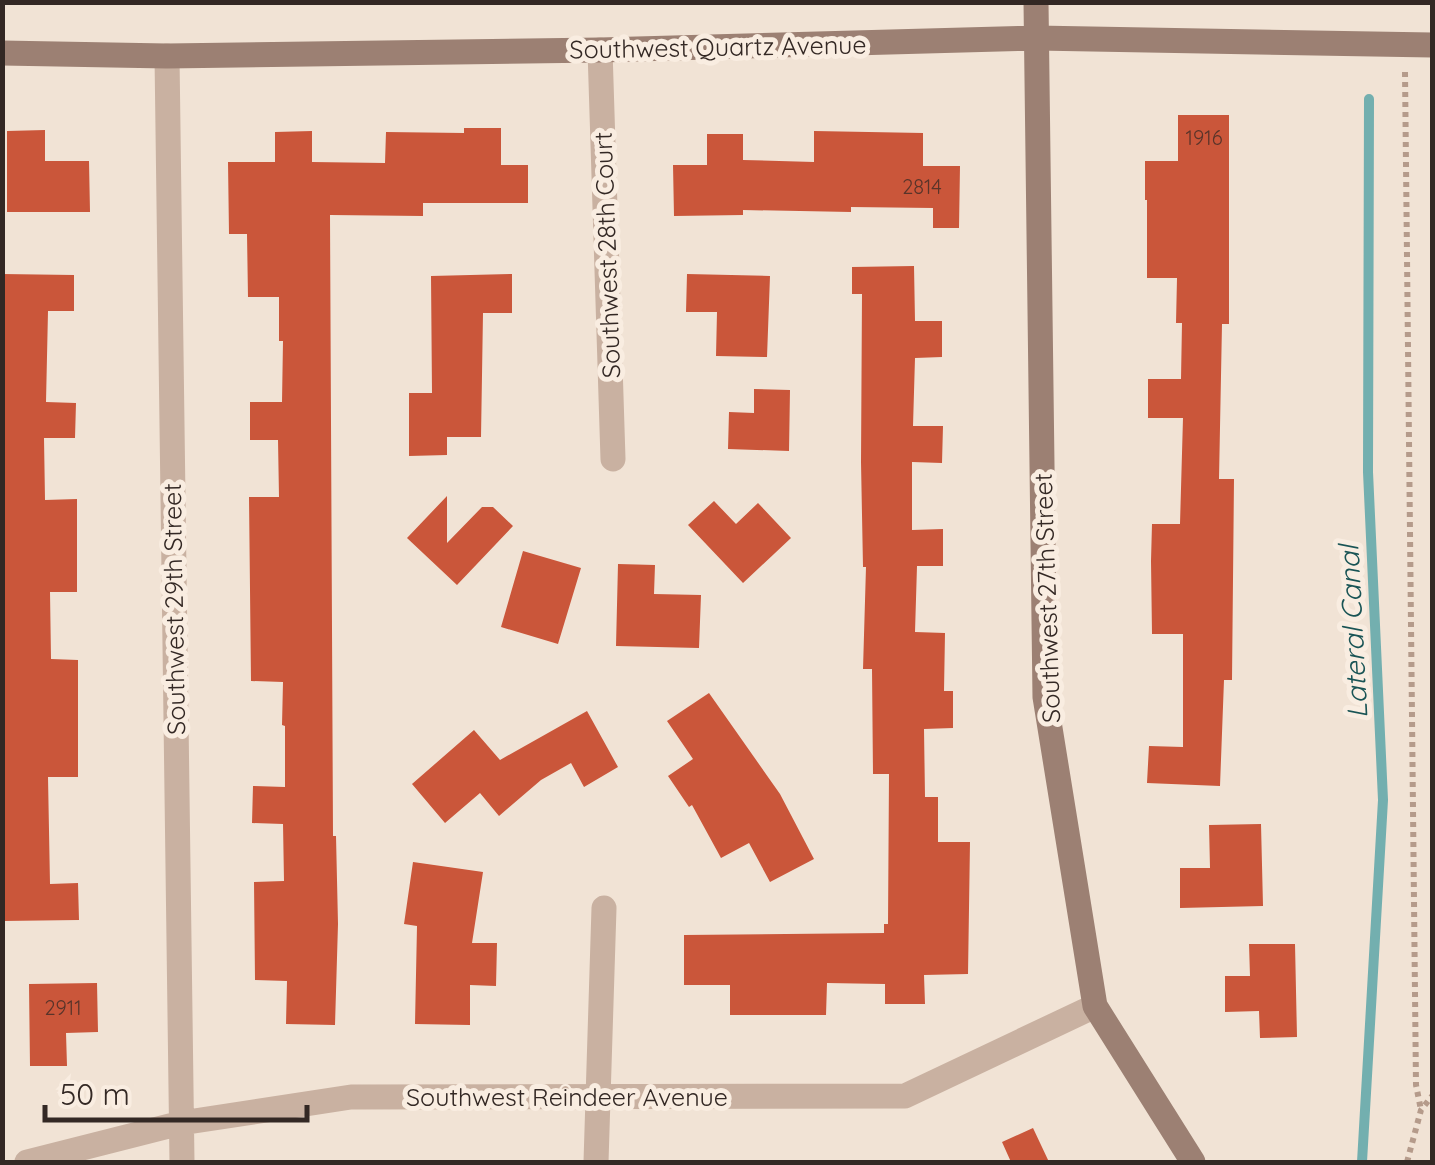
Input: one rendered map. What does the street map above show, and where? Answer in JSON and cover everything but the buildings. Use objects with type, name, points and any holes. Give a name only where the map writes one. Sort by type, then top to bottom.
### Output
[{"type":"street","name":"Southwest 27th Street","points":[[1036,2],[1045,697],[1094,1006],[1193,1162]]},
{"type":"street","name":"Southwest Quartz Avenue","points":[[2,53],[167,56],[600,50],[1036,38],[1432,45]]},
{"type":"street","name":"Southwest 28th Court","points":[[600,50],[613,459]]},
{"type":"street","name":"Southwest 29th Street","points":[[167,56],[182,1162]]},
{"type":"street","points":[[596,1162],[604,908]]},
{"type":"street","name":"Southwest Reindeer Avenue","points":[[27,1162],[181,1123],[351,1097],[905,1096],[1094,1006]]},
{"type":"path","points":[[1404,44],[1416,1086],[1421,1110]]},
{"type":"path","points":[[1408,1162],[1421,1110],[1432,1096]]},
{"type":"waterway","name":"Lateral Canal","points":[[1362,1162],[1383,800],[1368,472],[1369,99]]}]
